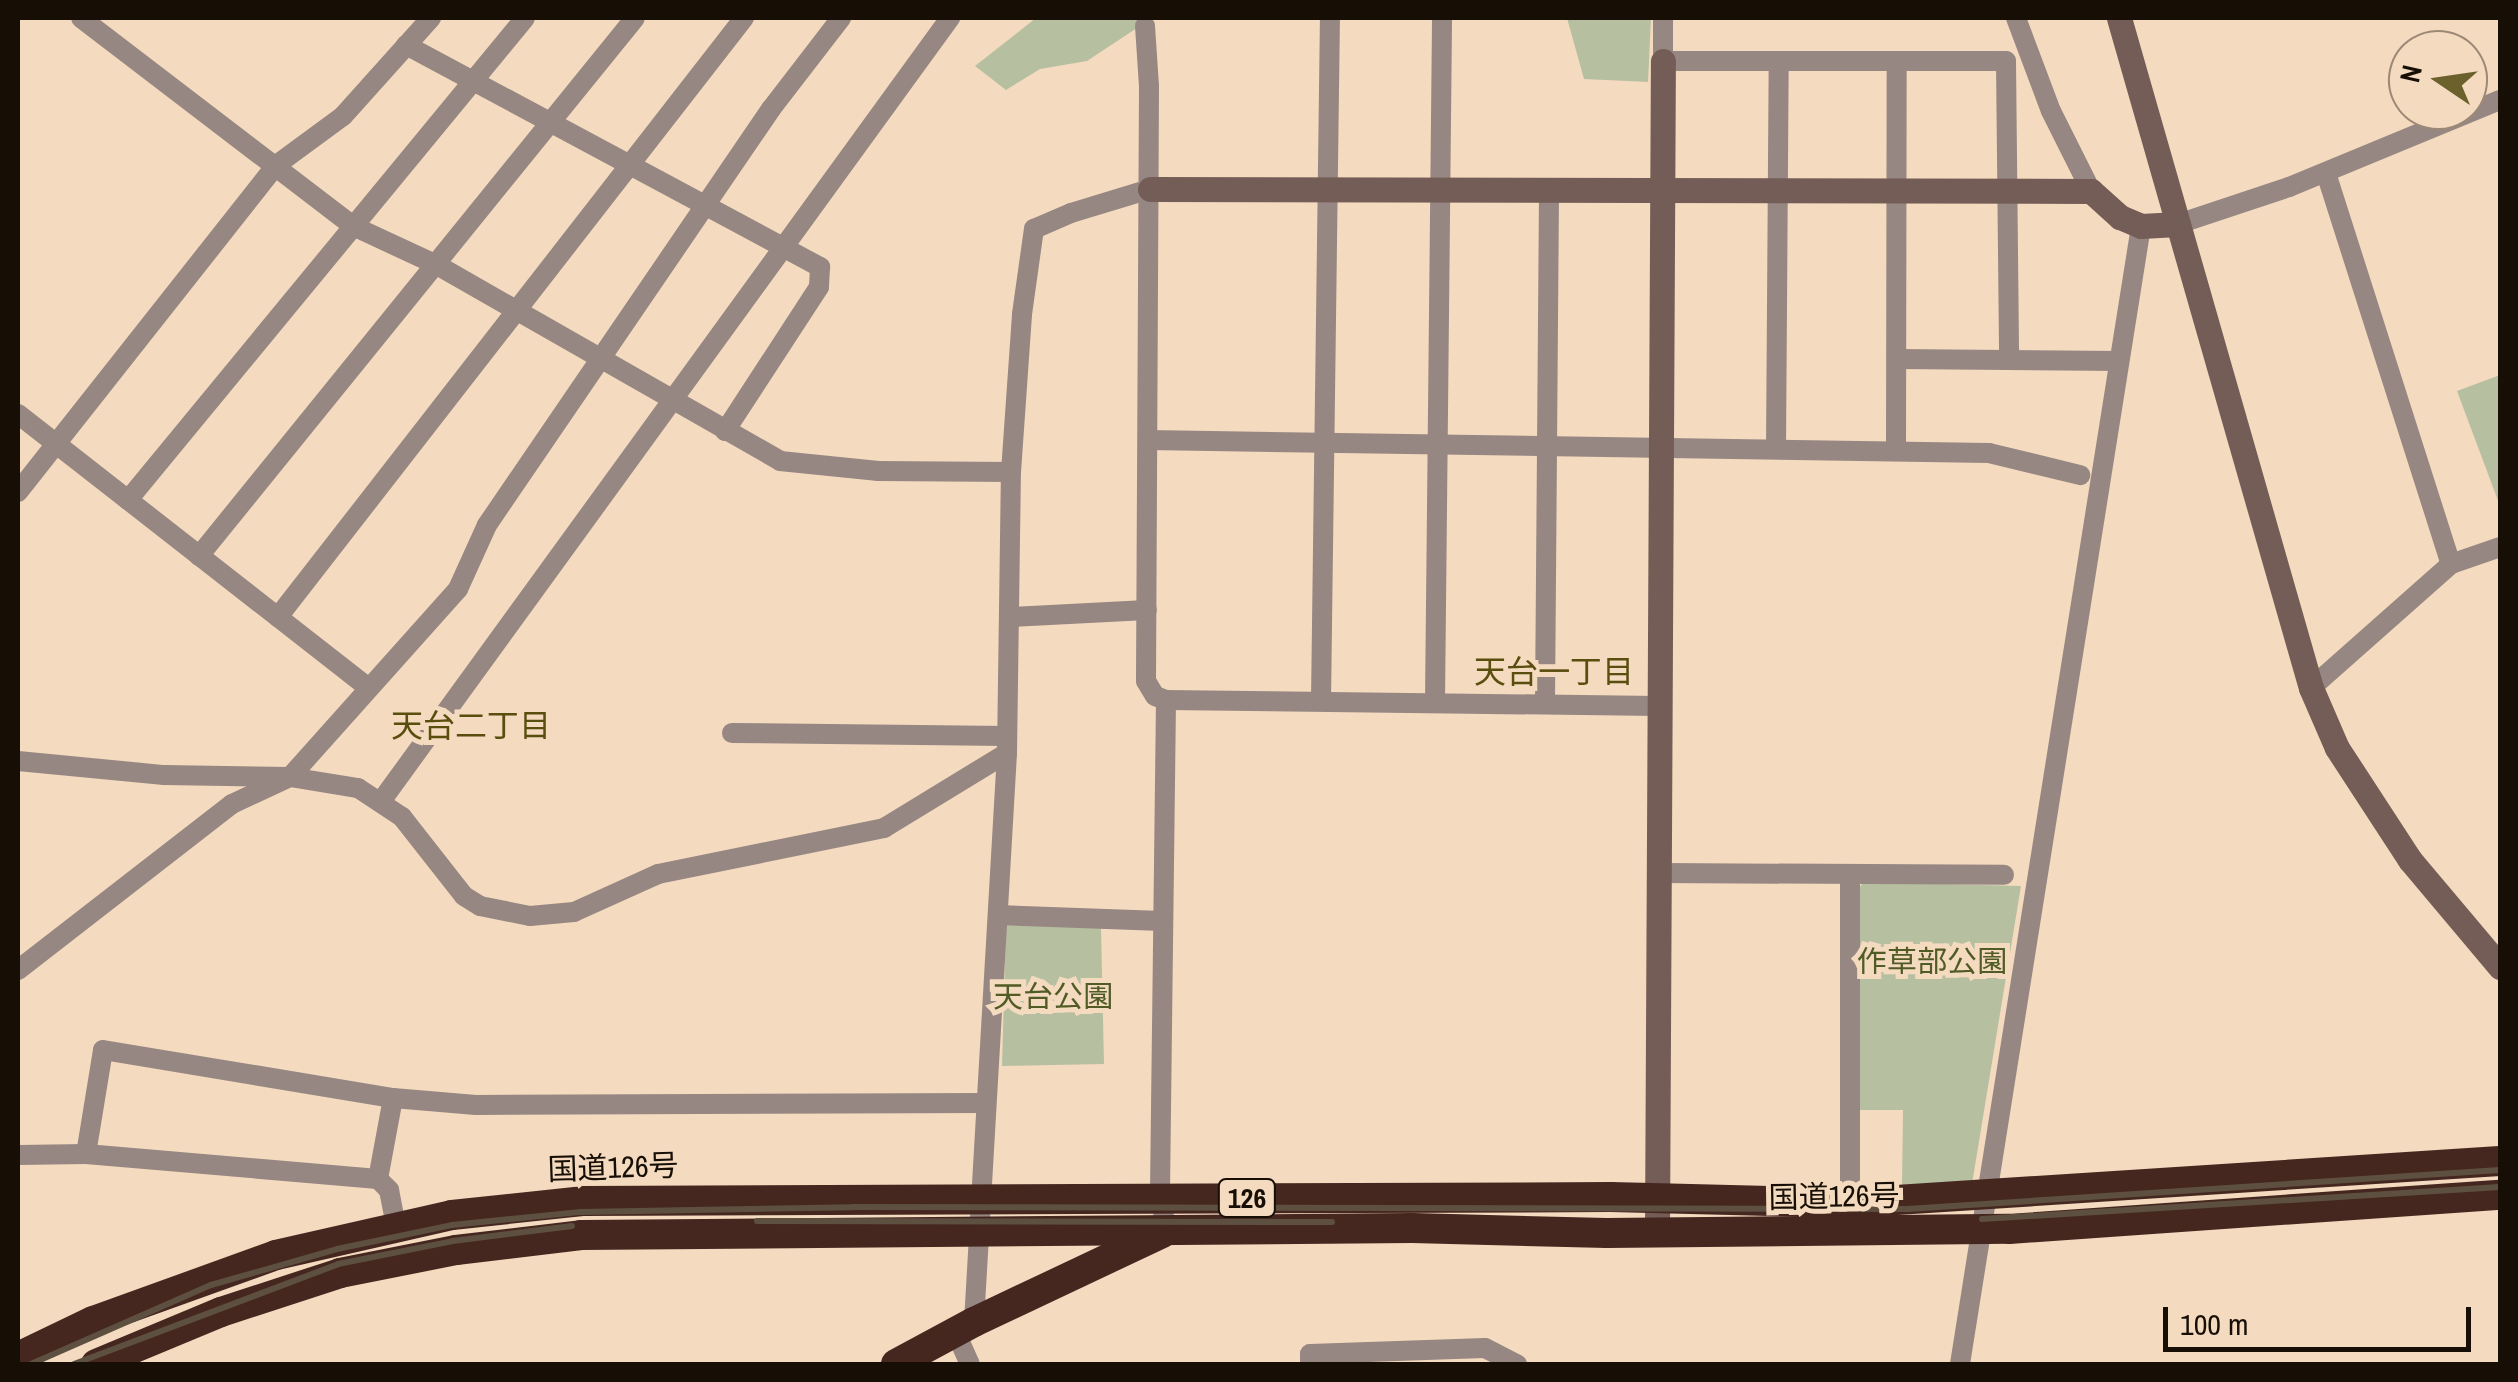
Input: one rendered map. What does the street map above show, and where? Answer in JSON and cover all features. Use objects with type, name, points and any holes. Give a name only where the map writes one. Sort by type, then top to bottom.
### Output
[{"type":"highway","name":"国道126号","points":[[18,1357],[93,1321],[276,1255],[452,1215],[582,1201],[1656,1199],[1850,1203],[1982,1213],[2500,1161]]},
{"type":"highway","name":"国道126号","points":[[96,1364],[283,1289],[456,1250],[638,1232],[1657,1232],[1982,1213],[2500,1196]]},
{"type":"highway","name":"国道126号","points":[[896,1364],[1236,1198]]},
{"type":"street","points":[[81,18],[353,226],[437,265],[780,460],[878,471],[1011,472]]},
{"type":"street","points":[[18,492],[275,166],[343,116],[431,18]]},
{"type":"street","points":[[128,500],[525,18]]},
{"type":"street","points":[[199,556],[635,18]]},
{"type":"street","points":[[278,616],[392,466],[418,442],[514,309],[744,18]]},
{"type":"street","points":[[18,970],[232,804],[290,777],[458,589],[487,524],[771,109],[841,18]]},
{"type":"street","points":[[382,800],[950,18]]},
{"type":"street","points":[[1321,701],[1330,18]]},
{"type":"street","points":[[1434,702],[1442,18]]},
{"type":"street","points":[[1657,1232],[1662,18]]},
{"type":"street","points":[[2016,18],[2051,111],[2091,190],[2120,217],[2141,226],[2178,224],[2326,172],[2500,100]]},
{"type":"street","points":[[2119,18],[2311,688],[2337,748],[2410,860],[2500,967]]},
{"type":"street","points":[[1145,26],[1149,31],[1150,189],[1146,681],[1155,696],[1166,700],[1658,706]]},
{"type":"street","points":[[406,45],[820,267],[818,288],[725,431]]},
{"type":"street","points":[[1663,61],[2006,61],[2009,359]]},
{"type":"street","points":[[1776,449],[1779,61]]},
{"type":"street","points":[[1896,450],[1897,61]]},
{"type":"street","points":[[2326,172],[2451,564]]},
{"type":"street","points":[[970,1364],[965,1327],[978,1230],[1007,745],[1011,472],[1022,314],[1034,230],[1071,212],[1150,189],[2091,190]]},
{"type":"street","points":[[1545,703],[1549,189]]},
{"type":"street","points":[[1960,1364],[2141,226]]},
{"type":"street","points":[[1897,359],[2120,361]]},
{"type":"street","points":[[18,414],[368,687]]},
{"type":"street","points":[[1148,440],[1989,453],[2080,475]]},
{"type":"street","points":[[2311,688],[2451,564],[2500,547]]},
{"type":"street","points":[[1009,617],[1147,610]]},
{"type":"street","points":[[1166,700],[1160,1198],[1167,1230]]},
{"type":"street","points":[[732,733],[1007,745]]},
{"type":"street","points":[[18,761],[164,775],[327,780],[382,800],[402,817],[464,896],[500,912],[552,916],[574,912],[658,874],[884,828],[1007,745]]},
{"type":"street","points":[[1659,872],[2004,875]]},
{"type":"street","points":[[1850,875],[1850,1203]]},
{"type":"street","points":[[998,915],[1162,922]]},
{"type":"street","points":[[86,1154],[103,1050],[393,1098],[476,1105],[986,1102]]},
{"type":"street","points":[[378,1180],[393,1098]]},
{"type":"street","points":[[18,1155],[86,1154],[378,1180],[390,1190],[396,1227]]},
{"type":"street","points":[[1310,1364],[1310,1354],[1484,1348],[1516,1364]]},
{"type":"green space","points":[[1036,18],[1152,18],[1087,61],[1040,69],[1006,90],[975,66]]},
{"type":"green space","points":[[1567,18],[1651,18],[1648,82],[1584,79]]},
{"type":"green space","points":[[2500,375],[2500,506],[2457,391]]},
{"type":"green space","name":"作草部公園","points":[[1864,882],[2021,886],[1972,1184],[1902,1185],[1903,1110],[1859,1110],[1855,892]]},
{"type":"green space","name":"天台公園","points":[[1015,920],[1101,928],[1104,1064],[1002,1066],[1006,926]]},
{"type":"railway","points":[[31,1364],[211,1285],[337,1249],[452,1225],[581,1212],[854,1207],[1907,1209],[2500,1170]]},
{"type":"railway","points":[[1982,1219],[2500,1187]]},
{"type":"railway","points":[[757,1221],[1332,1222]]},
{"type":"railway","points":[[74,1364],[338,1264],[453,1241],[572,1226]]},
{"type":"district","name":"天台一丁目","points":[[1554,672]]},
{"type":"district","name":"天台二丁目","points":[[471,726]]}]
